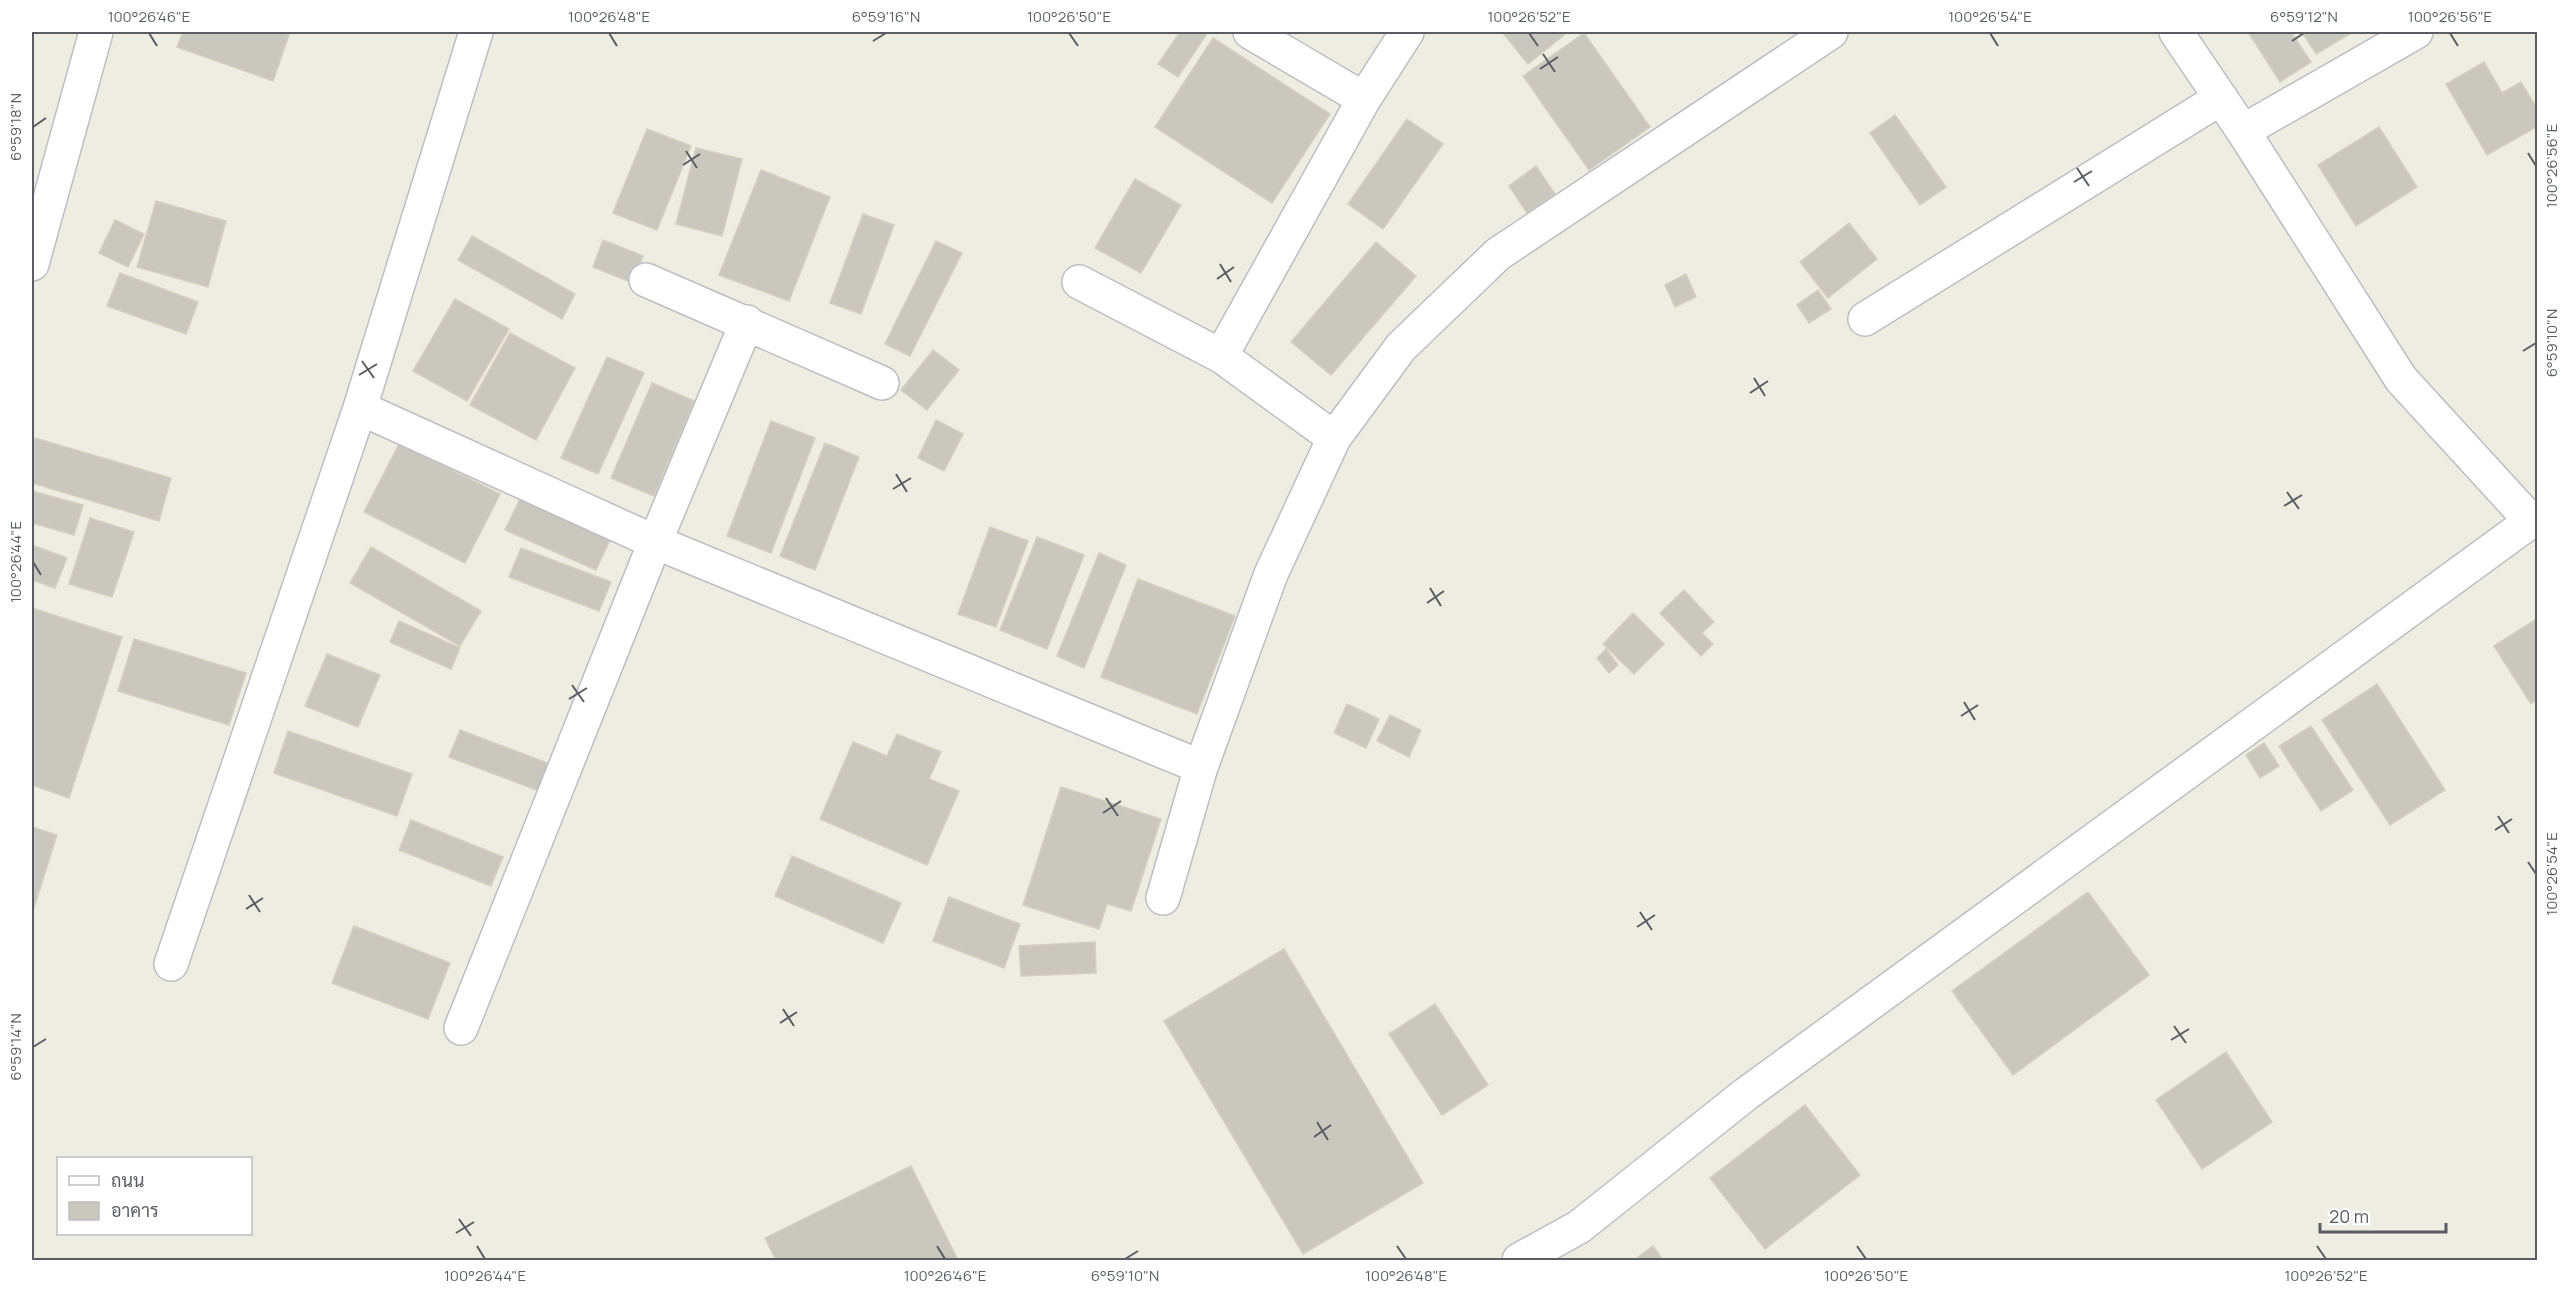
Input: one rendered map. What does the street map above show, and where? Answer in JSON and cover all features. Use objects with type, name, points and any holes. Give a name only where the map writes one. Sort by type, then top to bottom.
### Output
[{"type":"street","points":[[32,264],[96,32]]},
{"type":"street","points":[[171,964],[360,408],[476,32]]},
{"type":"street","points":[[1250,32],[1364,99]]},
{"type":"street","points":[[1221,356],[1364,99],[1407,32]]},
{"type":"street","points":[[1162,898],[1201,767],[1270,574],[1334,438],[1401,347],[1498,254],[1830,32]]},
{"type":"street","points":[[1519,1260],[1579,1227],[1746,1094],[2534,519],[2401,379],[2243,131],[2176,32]]},
{"type":"street","points":[[2243,131],[2416,32]]},
{"type":"street","points":[[1865,319],[2221,98]]},
{"type":"street","points":[[646,280],[747,322],[882,383]]},
{"type":"street","points":[[1079,282],[1221,356],[1334,438]]},
{"type":"street","points":[[461,1028],[655,542],[747,322]]},
{"type":"street","points":[[360,408],[655,542],[1201,767]]},
{"type":"building","points":[[183,32],[290,32],[273,81],[177,47]]},
{"type":"building","points":[[1180,32],[1208,32],[1178,77],[1158,64]]},
{"type":"building","points":[[1502,32],[1568,32],[1528,64]]},
{"type":"building","points":[[2248,32],[2291,32],[2311,62],[2280,82]]},
{"type":"building","points":[[2302,32],[2353,32],[2316,54]]},
{"type":"building","points":[[1584,33],[1650,127],[1589,170],[1523,76]]},
{"type":"building","points":[[1213,38],[1330,114],[1272,203],[1155,127]]},
{"type":"building","points":[[2484,62],[2502,93],[2521,82],[2538,110],[2538,126],[2487,155],[2446,84]]},
{"type":"building","points":[[1895,115],[1946,187],[1920,205],[1870,133]]},
{"type":"building","points":[[1407,119],[1443,144],[1383,229],[1348,204]]},
{"type":"building","points":[[2379,127],[2417,187],[2356,226],[2318,165]]},
{"type":"building","points":[[647,129],[691,146],[657,230],[613,213]]},
{"type":"building","points":[[696,148],[742,159],[722,236],[676,224]]},
{"type":"building","points":[[1536,166],[1555,194],[1527,213],[1509,186]]},
{"type":"building","points":[[761,170],[830,197],[789,301],[719,275]]},
{"type":"building","points":[[1135,179],[1181,205],[1141,273],[1095,248]]},
{"type":"building","points":[[156,201],[226,221],[208,287],[137,267]]},
{"type":"building","points":[[863,214],[894,225],[861,314],[830,303]]},
{"type":"building","points":[[115,220],[144,234],[128,267],[99,253]]},
{"type":"building","points":[[1849,223],[1877,259],[1828,298],[1800,262]]},
{"type":"building","points":[[472,236],[575,294],[562,319],[458,260]]},
{"type":"building","points":[[603,240],[643,256],[633,283],[593,267]]},
{"type":"building","points":[[936,241],[962,253],[910,356],[885,344]]},
{"type":"building","points":[[1376,242],[1416,276],[1331,375],[1291,342]]},
{"type":"building","points":[[120,273],[198,302],[186,334],[107,306]]},
{"type":"building","points":[[1686,274],[1696,297],[1675,307],[1665,285]]},
{"type":"building","points":[[1818,290],[1831,309],[1809,323],[1797,305]]},
{"type":"building","points":[[455,299],[509,329],[467,401],[413,371]]},
{"type":"building","points":[[510,333],[575,368],[536,440],[470,405]]},
{"type":"building","points":[[933,350],[959,370],[927,410],[901,390]]},
{"type":"building","points":[[607,357],[644,373],[598,474],[561,458]]},
{"type":"building","points":[[652,383],[694,401],[654,496],[611,478]]},
{"type":"building","points":[[936,420],[963,434],[944,471],[918,458]]},
{"type":"building","points":[[771,421],[815,438],[771,553],[727,536]]},
{"type":"building","points":[[35,438],[171,478],[159,521],[32,483],[32,450]]},
{"type":"building","points":[[825,443],[859,457],[815,570],[780,556]]},
{"type":"building","points":[[399,444],[500,494],[465,563],[364,512]]},
{"type":"building","points":[[32,491],[83,505],[74,535],[32,523]]},
{"type":"building","points":[[520,499],[611,538],[596,570],[505,530]]},
{"type":"building","points":[[90,518],[134,532],[112,597],[69,584]]},
{"type":"building","points":[[990,527],[1028,541],[996,627],[958,614]]},
{"type":"building","points":[[1037,537],[1084,555],[1047,649],[1000,630]]},
{"type":"building","points":[[32,545],[67,558],[55,588],[32,580]]},
{"type":"building","points":[[371,547],[481,611],[460,646],[350,583]]},
{"type":"building","points":[[521,548],[611,582],[599,611],[509,577]]},
{"type":"building","points":[[1099,553],[1126,565],[1084,668],[1057,656]]},
{"type":"building","points":[[1138,579],[1235,616],[1197,714],[1101,677]]},
{"type":"building","points":[[1684,590],[1714,622],[1702,633],[1713,644],[1701,656],[1660,613]]},
{"type":"building","points":[[32,608],[122,637],[69,798],[32,785]]},
{"type":"building","points":[[1633,613],[1664,644],[1634,674],[1603,644]]},
{"type":"building","points":[[2538,618],[2538,699],[2531,704],[2494,646]]},
{"type":"building","points":[[399,621],[460,648],[451,669],[390,642]]},
{"type":"building","points":[[134,639],[246,673],[229,725],[118,691]]},
{"type":"building","points":[[1606,649],[1618,665],[1609,673],[1597,658]]},
{"type":"building","points":[[327,654],[380,675],[358,727],[305,706]]},
{"type":"building","points":[[2377,684],[2445,790],[2390,825],[2322,720]]},
{"type":"building","points":[[1347,704],[1379,719],[1366,748],[1334,733]]},
{"type":"building","points":[[1390,715],[1421,730],[1409,757],[1377,741]]},
{"type":"building","points":[[2311,726],[2353,790],[2321,811],[2279,746]]},
{"type":"building","points":[[460,730],[558,767],[547,794],[449,757]]},
{"type":"building","points":[[288,731],[412,774],[397,816],[274,773]]},
{"type":"building","points":[[897,734],[941,752],[929,779],[959,791],[927,865],[820,819],[853,742],[887,756]]},
{"type":"building","points":[[2264,743],[2279,766],[2260,778],[2246,755]]},
{"type":"building","points":[[1061,787],[1161,819],[1131,911],[1107,904],[1099,929],[1023,905]]},
{"type":"building","points":[[411,820],[503,857],[491,886],[399,850]]},
{"type":"building","points":[[32,827],[57,835],[33,911],[32,910]]},
{"type":"building","points":[[792,856],[901,903],[883,943],[775,896]]},
{"type":"building","points":[[2088,892],[2149,975],[2013,1075],[1952,991]]},
{"type":"building","points":[[949,897],[1020,924],[1004,968],[933,941]]},
{"type":"building","points":[[354,926],[450,963],[428,1019],[332,983]]},
{"type":"building","points":[[1095,942],[1096,973],[1021,976],[1019,946]]},
{"type":"building","points":[[1284,949],[1423,1183],[1303,1254],[1164,1021]]},
{"type":"building","points":[[1435,1004],[1488,1085],[1442,1115],[1389,1034]]},
{"type":"building","points":[[2226,1052],[2272,1122],[2202,1169],[2156,1100]]},
{"type":"building","points":[[1805,1105],[1860,1175],[1765,1249],[1710,1178]]},
{"type":"building","points":[[911,1166],[958,1260],[776,1260],[765,1238]]},
{"type":"building","points":[[1653,1246],[1663,1260],[1634,1260]]}]
